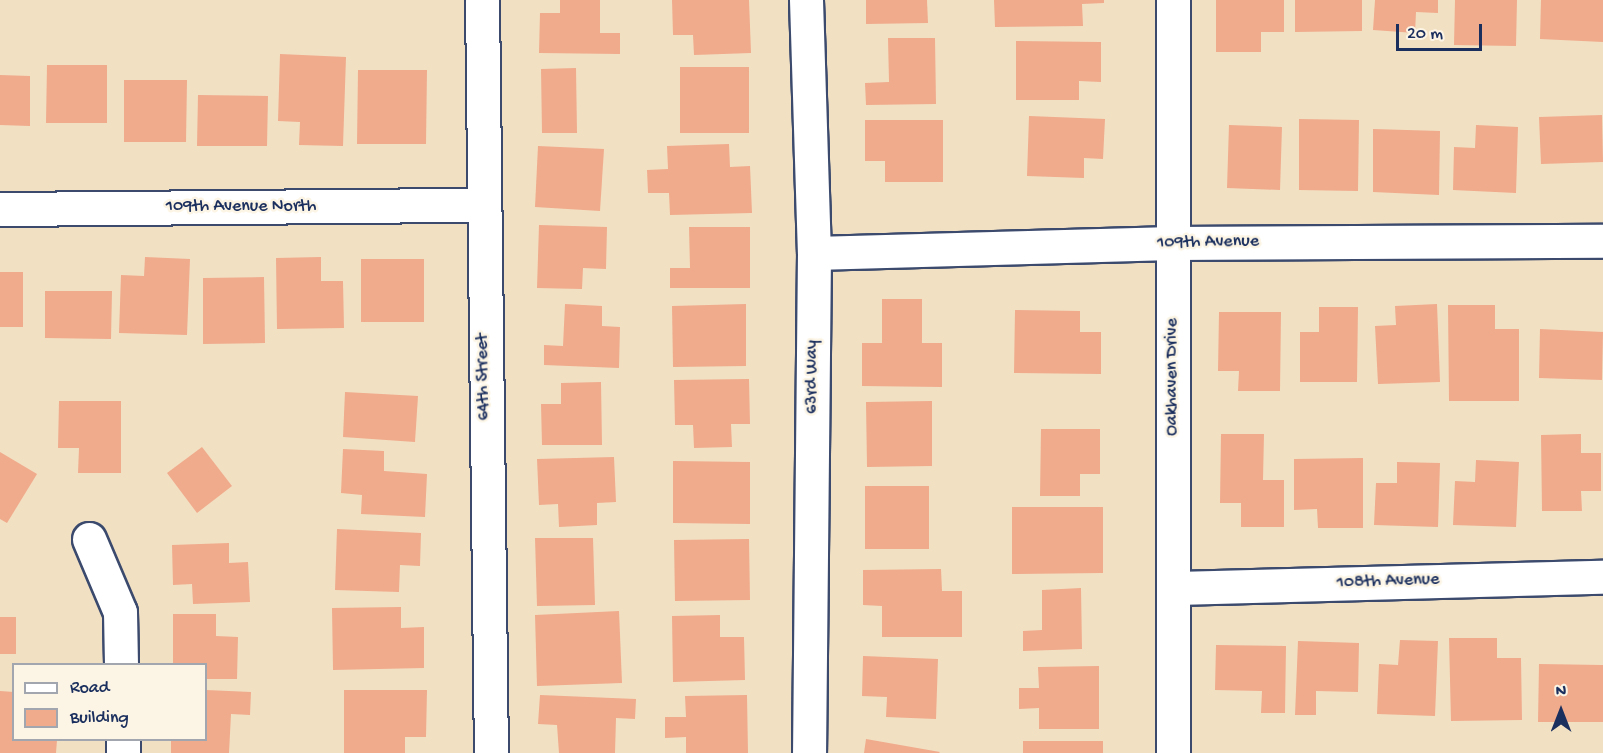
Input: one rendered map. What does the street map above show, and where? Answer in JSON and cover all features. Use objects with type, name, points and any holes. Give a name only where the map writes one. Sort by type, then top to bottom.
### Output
[{"type":"street","name":"64th Street","points":[[482,0],[482,206],[490,753]]},
{"type":"street","name":"63rd Way","points":[[806,0],[814,253],[809,753]]},
{"type":"street","name":"Oakhaven Drive","points":[[1173,0],[1173,753]]},
{"type":"street","name":"109th Avenue North","points":[[0,209],[482,206]]},
{"type":"street","name":"109th Avenue","points":[[814,253],[1172,243],[1603,241]]},
{"type":"street","points":[[89,539],[120,612],[121,663]]},
{"type":"street","name":"108th Avenue","points":[[1174,588],[1603,577]]},
{"type":"building","points":[[560,0],[600,0],[600,33],[620,33],[620,54],[539,53],[540,13],[560,13]]},
{"type":"building","points":[[672,0],[749,0],[751,53],[694,55],[693,35],[673,35]]},
{"type":"building","points":[[866,0],[927,0],[928,23],[866,24]]},
{"type":"building","points":[[994,0],[1104,0],[1104,3],[1082,4],[1083,26],[995,27]]},
{"type":"building","points":[[1216,0],[1284,0],[1284,32],[1261,32],[1261,52],[1216,52]]},
{"type":"building","points":[[1295,0],[1362,0],[1362,31],[1295,32]]},
{"type":"building","points":[[1375,0],[1438,0],[1438,13],[1416,12],[1415,33],[1373,30]]},
{"type":"building","points":[[1455,0],[1517,0],[1516,46],[1454,45]]},
{"type":"building","points":[[1541,0],[1603,0],[1603,42],[1540,39]]},
{"type":"building","points":[[888,38],[935,38],[936,104],[866,105],[865,83],[889,82]]},
{"type":"building","points":[[1016,41],[1101,42],[1101,82],[1079,81],[1079,100],[1016,100]]},
{"type":"building","points":[[280,54],[346,57],[343,146],[299,145],[300,122],[278,121]]},
{"type":"building","points":[[47,65],[107,65],[107,123],[46,123]]},
{"type":"building","points":[[680,67],[749,67],[749,133],[680,133]]},
{"type":"building","points":[[576,68],[577,133],[542,133],[541,69]]},
{"type":"building","points":[[358,70],[427,70],[426,144],[357,144]]},
{"type":"building","points":[[0,75],[30,76],[30,126],[0,125]]},
{"type":"building","points":[[124,80],[187,80],[186,142],[124,142]]},
{"type":"building","points":[[198,95],[268,96],[267,146],[197,146]]},
{"type":"building","points":[[1602,115],[1603,162],[1541,164],[1539,117]]},
{"type":"building","points":[[1029,116],[1105,119],[1103,159],[1084,158],[1084,178],[1027,176]]},
{"type":"building","points":[[1299,119],[1359,120],[1358,191],[1299,190]]},
{"type":"building","points":[[865,120],[943,120],[943,182],[885,182],[885,161],[865,161]]},
{"type":"building","points":[[1229,125],[1282,127],[1280,190],[1227,188]]},
{"type":"building","points":[[1476,125],[1518,127],[1516,193],[1453,190],[1454,147],[1475,148]]},
{"type":"building","points":[[1373,129],[1440,131],[1439,195],[1373,192]]},
{"type":"building","points":[[729,144],[730,167],[750,166],[752,213],[670,215],[669,193],[648,193],[647,170],[668,169],[667,146]]},
{"type":"building","points":[[538,146],[604,149],[600,211],[535,207]]},
{"type":"building","points":[[539,225],[607,227],[606,269],[583,268],[582,289],[537,288]]},
{"type":"building","points":[[689,227],[750,227],[750,288],[670,288],[670,268],[690,268]]},
{"type":"building","points":[[145,257],[190,259],[187,335],[119,333],[121,275],[144,276]]},
{"type":"building","points":[[321,257],[321,281],[343,281],[344,328],[277,329],[276,258]]},
{"type":"building","points":[[361,259],[424,259],[424,322],[361,322]]},
{"type":"building","points":[[0,272],[23,272],[23,327],[0,327]]},
{"type":"building","points":[[264,277],[265,343],[203,344],[203,278]]},
{"type":"building","points":[[45,291],[112,291],[111,339],[45,338]]},
{"type":"building","points":[[882,299],[922,299],[922,343],[942,343],[942,387],[862,386],[862,343],[882,343]]},
{"type":"building","points":[[565,304],[602,306],[602,326],[620,327],[619,368],[544,365],[544,345],[563,346]]},
{"type":"building","points":[[746,304],[746,366],[673,367],[672,306]]},
{"type":"building","points":[[1437,304],[1440,382],[1378,384],[1375,326],[1396,325],[1395,306]]},
{"type":"building","points":[[1448,305],[1495,305],[1495,329],[1519,329],[1519,401],[1449,401]]},
{"type":"building","points":[[1319,307],[1358,307],[1357,382],[1300,382],[1300,332],[1319,332]]},
{"type":"building","points":[[1015,310],[1080,311],[1080,332],[1101,332],[1101,374],[1014,373]]},
{"type":"building","points":[[1219,312],[1281,312],[1280,391],[1238,391],[1239,371],[1218,371]]},
{"type":"building","points":[[1540,329],[1603,332],[1602,380],[1539,378]]},
{"type":"building","points":[[749,379],[750,424],[731,424],[732,447],[694,448],[693,425],[675,425],[674,380]]},
{"type":"building","points":[[601,382],[602,445],[542,445],[541,404],[561,404],[561,383]]},
{"type":"building","points":[[345,392],[418,396],[415,442],[343,437]]},
{"type":"building","points":[[59,401],[121,401],[121,473],[78,473],[79,448],[58,448]]},
{"type":"building","points":[[932,401],[932,466],[867,467],[866,402]]},
{"type":"building","points":[[1041,429],[1100,429],[1100,474],[1080,474],[1080,496],[1040,496]]},
{"type":"building","points":[[1221,434],[1264,434],[1263,480],[1284,480],[1284,527],[1241,527],[1241,503],[1220,503]]},
{"type":"building","points":[[1581,434],[1581,453],[1601,453],[1601,491],[1581,491],[1582,511],[1542,511],[1541,435]]},
{"type":"building","points":[[202,447],[232,486],[197,513],[167,473]]},
{"type":"building","points":[[343,449],[384,451],[384,471],[427,474],[425,517],[361,514],[362,495],[341,493]]},
{"type":"building","points":[[0,452],[37,474],[7,523],[0,519]]},
{"type":"building","points":[[614,457],[616,502],[597,503],[597,525],[559,527],[558,504],[539,505],[537,459]]},
{"type":"building","points":[[1363,458],[1363,528],[1318,528],[1317,509],[1294,510],[1294,459]]},
{"type":"building","points":[[1476,460],[1519,462],[1516,527],[1453,525],[1455,481],[1475,482]]},
{"type":"building","points":[[673,461],[750,462],[750,524],[673,523]]},
{"type":"building","points":[[1397,462],[1440,463],[1438,527],[1374,525],[1376,483],[1397,483]]},
{"type":"building","points":[[865,486],[929,486],[929,549],[865,549]]},
{"type":"building","points":[[1012,507],[1103,507],[1103,573],[1012,574]]},
{"type":"building","points":[[337,529],[421,533],[420,566],[400,565],[399,592],[335,590]]},
{"type":"building","points":[[535,538],[593,538],[595,605],[537,606]]},
{"type":"building","points":[[749,539],[750,600],[675,601],[674,540]]},
{"type":"building","points":[[229,543],[229,563],[248,562],[250,602],[193,604],[192,584],[173,585],[172,545]]},
{"type":"building","points":[[941,569],[942,591],[962,591],[962,637],[882,637],[882,606],[863,605],[863,570]]},
{"type":"building","points":[[1081,588],[1082,649],[1023,651],[1023,631],[1042,630],[1042,590]]},
{"type":"building","points":[[401,607],[401,628],[424,627],[424,668],[333,670],[332,608]]},
{"type":"building","points":[[619,611],[622,683],[537,686],[535,615]]},
{"type":"building","points":[[173,614],[216,614],[216,636],[238,637],[237,679],[207,679],[207,663],[173,663]]},
{"type":"building","points":[[720,615],[720,637],[744,637],[745,680],[673,682],[672,616]]},
{"type":"building","points":[[0,617],[16,617],[16,654],[0,654]]},
{"type":"building","points":[[1449,638],[1497,638],[1497,658],[1521,658],[1522,720],[1451,721]]},
{"type":"building","points":[[1400,640],[1438,641],[1435,716],[1377,714],[1379,664],[1398,665]]},
{"type":"building","points":[[1298,641],[1359,643],[1358,692],[1316,691],[1316,715],[1295,715]]},
{"type":"building","points":[[1216,645],[1286,646],[1285,713],[1261,713],[1262,691],[1215,690]]},
{"type":"building","points":[[863,656],[938,659],[936,719],[886,717],[887,697],[862,696]]},
{"type":"building","points":[[1539,664],[1603,665],[1603,722],[1538,722]]},
{"type":"building","points":[[1099,666],[1099,729],[1039,729],[1039,708],[1019,709],[1019,688],[1039,688],[1038,667]]},
{"type":"building","points":[[207,690],[251,692],[250,715],[231,714],[229,753],[171,753],[171,741],[207,741]]},
{"type":"building","points":[[344,690],[427,690],[426,737],[405,737],[405,753],[344,753]]},
{"type":"building","points":[[0,691],[12,692],[12,741],[57,741],[56,753],[0,753]]},
{"type":"building","points":[[540,695],[636,699],[635,719],[616,718],[615,753],[559,753],[557,725],[538,724]]},
{"type":"building","points":[[747,695],[748,753],[686,753],[686,737],[665,738],[665,717],[686,717],[685,696]]},
{"type":"building","points":[[866,739],[940,752],[864,753]]},
{"type":"building","points":[[1023,741],[1103,741],[1103,753],[1023,753]]}]
